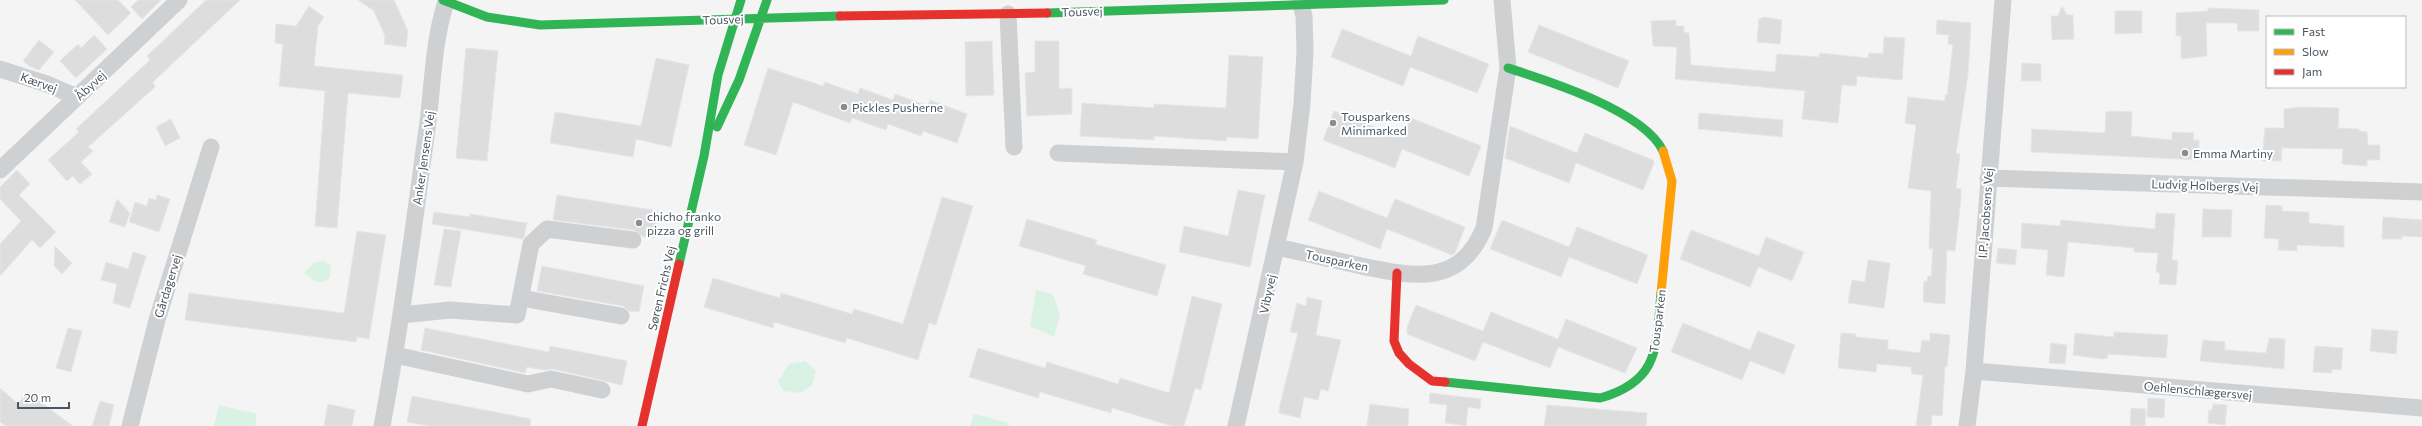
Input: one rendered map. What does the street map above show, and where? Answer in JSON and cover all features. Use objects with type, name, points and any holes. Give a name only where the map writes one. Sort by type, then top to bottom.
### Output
[{"type":"street","name":"Åbyvej","points":[[0,170],[180,0]]},
{"type":"street","name":"Søren Frichs Vej","points":[[642,426],[704,156],[718,75],[741,0]]},
{"type":"street","name":"Søren Frichs Vej","points":[[704,156],[738,80],[766,0]]},
{"type":"street","name":"Tousvej","points":[[444,1],[487,17],[540,25],[760,18],[1008,14],[1301,2],[1444,0]]},
{"type":"street","name":"Tousparken","points":[[1276,247],[1397,273],[1424,276],[1439,273],[1456,265],[1469,255],[1478,243],[1484,228],[1508,68],[1502,0]]},
{"type":"street","name":"I.P. Jacobsens Vej","points":[[1967,426],[1974,371],[2003,0]]},
{"type":"street","name":"Anker Jensens Vej","points":[[382,426],[395,355],[431,105],[437,29],[444,1]]},
{"type":"street","name":"Vibyvej","points":[[1236,426],[1294,162],[1302,104],[1305,52],[1301,2]]},
{"type":"street","points":[[1008,14],[1014,147]]},
{"type":"street","name":"Tousparken","points":[[1397,273],[1394,341],[1399,353],[1409,364],[1432,381],[1600,398],[1615,395],[1630,388],[1649,366],[1655,354],[1672,181],[1667,161],[1661,147],[1640,123],[1530,74],[1508,68]]},
{"type":"street","name":"Kærvej","points":[[0,69],[47,84],[77,98]]},
{"type":"street","name":"Gårdagervej","points":[[130,426],[157,320],[210,147]]},
{"type":"street","points":[[1058,153],[1294,162]]},
{"type":"street","name":"Ludvig Holbergs Vej","points":[[1988,178],[2422,192]]},
{"type":"street","points":[[401,315],[450,310],[517,315],[531,244],[547,229],[633,240]]},
{"type":"street","points":[[521,298],[621,316]]},
{"type":"street","points":[[395,355],[528,384],[551,379],[602,390]]},
{"type":"street","name":"Oehlenschlægersvej","points":[[1974,371],[2422,408]]},
{"type":"green space","points":[[324,261],[331,266],[330,277],[326,281],[317,282],[304,273],[315,262]]},
{"type":"green space","points":[[1036,290],[1053,294],[1060,315],[1054,337],[1030,326]]},
{"type":"green space","points":[[805,361],[816,371],[812,385],[801,393],[783,391],[778,381],[789,364]]},
{"type":"green space","points":[[219,405],[257,414],[255,426],[214,426]]},
{"type":"green space","points":[[974,414],[1009,423],[1009,426],[970,426]]},
{"type":"building","points":[[75,0],[118,0],[131,13],[108,35]]},
{"type":"building","points":[[138,0],[161,0],[142,19],[131,7]]},
{"type":"building","points":[[206,0],[240,0],[153,82],[155,87],[88,147],[93,151],[81,162],[92,174],[80,184],[73,176],[67,181],[48,160],[79,132],[76,129],[150,60],[147,56]]},
{"type":"building","points":[[358,0],[394,0],[408,31],[406,47],[384,44],[385,36],[374,11]]},
{"type":"building","points":[[309,6],[324,17],[318,26],[314,66],[403,75],[400,98],[348,93],[337,228],[315,226],[325,91],[279,86],[283,44],[275,43],[276,24],[296,26]]},
{"type":"building","points":[[2062,6],[2067,15],[2073,15],[2074,39],[2052,40],[2051,16],[2058,16]]},
{"type":"building","points":[[2208,8],[2259,10],[2259,31],[2238,31],[2237,23],[2206,23],[2207,56],[2181,59],[2181,36],[2176,36],[2176,13],[2208,11]]},
{"type":"building","points":[[2115,11],[2142,11],[2142,33],[2115,34]]},
{"type":"building","points":[[1765,17],[1782,20],[1780,44],[1757,42],[1759,19]]},
{"type":"building","points":[[1676,20],[1676,26],[1684,26],[1684,32],[1689,33],[1691,65],[1775,72],[1777,54],[1819,57],[1820,53],[1868,58],[1869,53],[1883,54],[1884,37],[1905,38],[1902,80],[1857,76],[1856,86],[1842,85],[1838,123],[1802,119],[1805,91],[1675,79],[1677,47],[1653,46],[1651,21]]},
{"type":"building","points":[[1937,20],[1971,23],[1968,74],[1956,154],[1960,154],[1956,188],[1961,189],[1961,199],[1955,251],[1947,250],[1945,304],[1923,302],[1924,281],[1927,281],[1928,276],[1931,277],[1933,249],[1929,249],[1931,191],[1908,188],[1916,125],[1905,123],[1908,97],[1945,101],[1945,95],[1947,95],[1953,45],[1948,44],[1949,35],[1936,34]]},
{"type":"building","points":[[1539,25],[1629,61],[1618,88],[1528,52]]},
{"type":"building","points":[[1342,29],[1411,56],[1418,36],[1489,64],[1477,93],[1410,67],[1403,86],[1331,57]]},
{"type":"building","points":[[94,35],[107,49],[76,78],[60,61],[78,44],[81,48]]},
{"type":"building","points":[[39,40],[54,52],[39,70],[29,66],[23,61]]},
{"type":"building","points":[[992,41],[994,95],[966,96],[965,42]]},
{"type":"building","points":[[1035,41],[1059,41],[1059,89],[1072,88],[1072,114],[1027,116],[1025,73],[1035,72]]},
{"type":"building","points":[[466,48],[498,51],[487,161],[456,158]]},
{"type":"building","points":[[1229,55],[1263,57],[1258,139],[1227,137],[1226,141],[1154,136],[1154,140],[1080,136],[1082,103],[1154,108],[1154,104],[1226,108]]},
{"type":"building","points":[[656,58],[689,65],[671,147],[636,139],[633,157],[550,143],[555,112],[641,126]]},
{"type":"building","points":[[2022,63],[2041,64],[2041,81],[2021,81]]},
{"type":"building","points":[[768,68],[823,86],[825,82],[858,94],[860,88],[893,100],[895,94],[928,106],[930,100],[967,114],[957,143],[923,131],[921,136],[888,124],[886,130],[852,118],[850,123],[793,102],[776,155],[744,145]]},
{"type":"building","points":[[2300,107],[2339,108],[2338,128],[2359,129],[2359,131],[2367,132],[2368,145],[2380,145],[2380,160],[2367,160],[2367,166],[2342,164],[2343,149],[2282,148],[2281,161],[2262,161],[2265,128],[2284,128],[2284,109]]},
{"type":"building","points":[[1334,111],[1403,138],[1411,118],[1481,146],[1469,176],[1402,149],[1395,168],[1323,140]]},
{"type":"building","points":[[2106,112],[2132,112],[2131,136],[2172,140],[2172,132],[2194,133],[2193,140],[2199,140],[2199,160],[2031,152],[2032,129],[2105,133]]},
{"type":"building","points":[[1699,113],[1783,120],[1782,137],[1698,129]]},
{"type":"building","points":[[171,119],[180,138],[165,146],[156,127]]},
{"type":"building","points":[[1510,126],[1577,153],[1585,133],[1653,160],[1654,163],[1643,190],[1576,163],[1569,183],[1505,158]]},
{"type":"building","points":[[17,170],[30,184],[19,195],[56,232],[40,248],[32,240],[0,276],[0,244],[21,221],[0,199],[0,187]]},
{"type":"building","points":[[1238,190],[1265,195],[1250,267],[1179,252],[1184,226],[1228,236]]},
{"type":"building","points":[[1319,191],[1387,218],[1395,199],[1465,227],[1455,253],[1452,255],[1387,229],[1380,249],[1308,220]]},
{"type":"building","points":[[157,195],[170,199],[159,232],[129,222],[135,202],[147,206],[149,198],[156,200]]},
{"type":"building","points":[[557,195],[659,211],[654,238],[642,236],[634,230],[553,220]]},
{"type":"building","points":[[942,197],[973,206],[936,325],[929,323],[918,360],[847,338],[845,343],[774,322],[773,328],[704,307],[713,278],[780,298],[781,293],[852,314],[854,309],[903,324]]},
{"type":"building","points":[[117,199],[130,213],[125,227],[109,222]]},
{"type":"building","points":[[2266,205],[2282,206],[2282,211],[2309,212],[2309,223],[2344,226],[2344,247],[2297,245],[2297,251],[2278,250],[2279,239],[2264,238]]},
{"type":"building","points":[[2203,209],[2232,210],[2231,237],[2202,237]]},
{"type":"building","points":[[434,212],[470,217],[470,214],[527,223],[523,239],[432,224]]},
{"type":"building","points":[[2156,213],[2175,214],[2172,260],[2178,261],[2176,285],[2159,284],[2160,273],[2156,272],[2158,253],[2134,252],[2134,248],[2068,242],[2064,277],[2046,275],[2048,250],[2021,248],[2022,223],[2060,226],[2061,220],[2155,229]]},
{"type":"building","points":[[2383,217],[2422,220],[2422,237],[2402,236],[2402,239],[2382,239]]},
{"type":"building","points":[[1027,219],[1097,240],[1095,244],[1166,265],[1157,296],[1083,274],[1086,266],[1019,246]]},
{"type":"building","points":[[1502,220],[1569,247],[1577,227],[1648,255],[1637,284],[1569,257],[1561,277],[1490,249]]},
{"type":"building","points":[[444,229],[461,231],[451,287],[434,285]]},
{"type":"building","points":[[1691,230],[1759,256],[1766,237],[1804,252],[1792,281],[1758,267],[1750,287],[1680,259]]},
{"type":"building","points":[[357,231],[386,235],[369,339],[357,337],[356,342],[185,320],[189,293],[344,313]]},
{"type":"building","points":[[55,246],[72,263],[62,274],[54,266]]},
{"type":"building","points":[[1998,248],[2017,250],[2015,265],[1996,263]]},
{"type":"building","points":[[133,252],[146,256],[130,308],[113,303],[117,284],[101,280],[106,262],[128,269]]},
{"type":"building","points":[[1868,260],[1890,263],[1884,308],[1848,303],[1852,280],[1865,282]]},
{"type":"building","points":[[542,266],[644,286],[639,312],[629,311],[623,306],[537,291]]},
{"type":"building","points":[[1192,296],[1222,304],[1201,390],[1195,388],[1184,426],[1172,426],[1112,408],[1111,413],[1040,392],[1038,398],[969,377],[978,348],[1045,368],[1047,362],[1118,384],[1120,378],[1169,393]]},
{"type":"building","points":[[1307,297],[1322,301],[1316,335],[1341,340],[1328,391],[1321,389],[1318,400],[1304,397],[1300,418],[1279,413],[1298,333],[1290,332],[1297,303],[1306,306]]},
{"type":"building","points":[[1416,305],[1483,331],[1491,312],[1558,339],[1566,319],[1637,348],[1625,373],[1558,347],[1550,368],[1483,342],[1475,361],[1407,334],[1407,327]]},
{"type":"building","points":[[1683,323],[1750,350],[1758,331],[1795,345],[1784,374],[1750,361],[1742,380],[1671,352]]},
{"type":"building","points":[[68,328],[82,331],[71,372],[56,368]]},
{"type":"building","points":[[425,328],[549,352],[550,346],[627,361],[622,385],[553,369],[544,370],[527,367],[525,373],[421,350]]},
{"type":"building","points":[[2372,329],[2398,331],[2396,354],[2370,351]]},
{"type":"building","points":[[2114,332],[2168,335],[2166,358],[2108,354],[2107,358],[2102,359],[2073,355],[2075,333],[2114,337]]},
{"type":"building","points":[[1841,333],[1856,334],[1856,337],[1888,340],[1888,349],[1920,353],[1922,340],[1930,341],[1930,333],[1950,335],[1947,367],[1945,366],[1942,416],[1932,415],[1931,426],[1916,426],[1923,375],[1912,374],[1911,367],[1877,364],[1876,372],[1838,368]]},
{"type":"building","points":[[2269,338],[2285,339],[2284,369],[2200,361],[2203,340],[2225,342],[2225,350],[2266,353]]},
{"type":"building","points":[[2051,343],[2067,345],[2065,364],[2049,363]]},
{"type":"building","points":[[2315,346],[2343,348],[2341,370],[2332,369],[2332,373],[2313,372]]},
{"type":"building","points":[[0,388],[18,404],[27,392],[73,426],[6,426],[0,422]]},
{"type":"building","points":[[1430,393],[1481,399],[1480,409],[1468,407],[1466,426],[1445,423],[1447,405],[1429,403]]},
{"type":"building","points":[[412,396],[531,419],[530,426],[430,426],[407,422]]},
{"type":"building","points":[[2148,398],[2165,399],[2164,418],[2147,417]]},
{"type":"building","points":[[100,401],[114,405],[109,426],[92,426]]},
{"type":"building","points":[[328,404],[355,410],[352,426],[324,426]]},
{"type":"building","points":[[1370,404],[1409,409],[1408,426],[1367,426]]},
{"type":"building","points":[[2213,404],[2227,405],[2225,425],[2208,423],[2209,410],[2212,410]]},
{"type":"building","points":[[1547,405],[1647,413],[1646,426],[1544,426]]},
{"type":"building","points":[[2131,408],[2146,409],[2145,426],[2130,426]]},
{"type":"traffic: fast","points":[[443,0],[487,17],[540,25],[840,16]]},
{"type":"traffic: fast","points":[[679,264],[704,156],[718,75],[741,0]]},
{"type":"traffic: fast","points":[[717,127],[739,80],[767,0]]},
{"type":"traffic: fast","points":[[1047,13],[1444,0]]},
{"type":"traffic: fast","points":[[1508,68],[1570,89],[1594,99],[1637,123],[1653,136],[1663,151]]},
{"type":"traffic: fast","points":[[1445,382],[1600,398],[1620,391],[1635,382],[1645,371],[1652,359],[1656,345],[1661,293]]},
{"type":"traffic: slow","points":[[1661,293],[1672,181],[1663,151]]},
{"type":"traffic: jam","points":[[840,16],[1047,13]]},
{"type":"traffic: jam","points":[[642,426],[679,264]]},
{"type":"traffic: jam","points":[[1397,273],[1394,341],[1399,353],[1409,364],[1432,381],[1445,382]]},
{"type":"place","name":"Pickles Pusherne","points":[[844,107]]},
{"type":"place","name":"Tousparkens Minimarked","points":[[1333,123]]},
{"type":"place","name":"Emma Martiny","points":[[2185,153]]},
{"type":"place","name":"chicho franko pizza og grill","points":[[639,223]]}]
